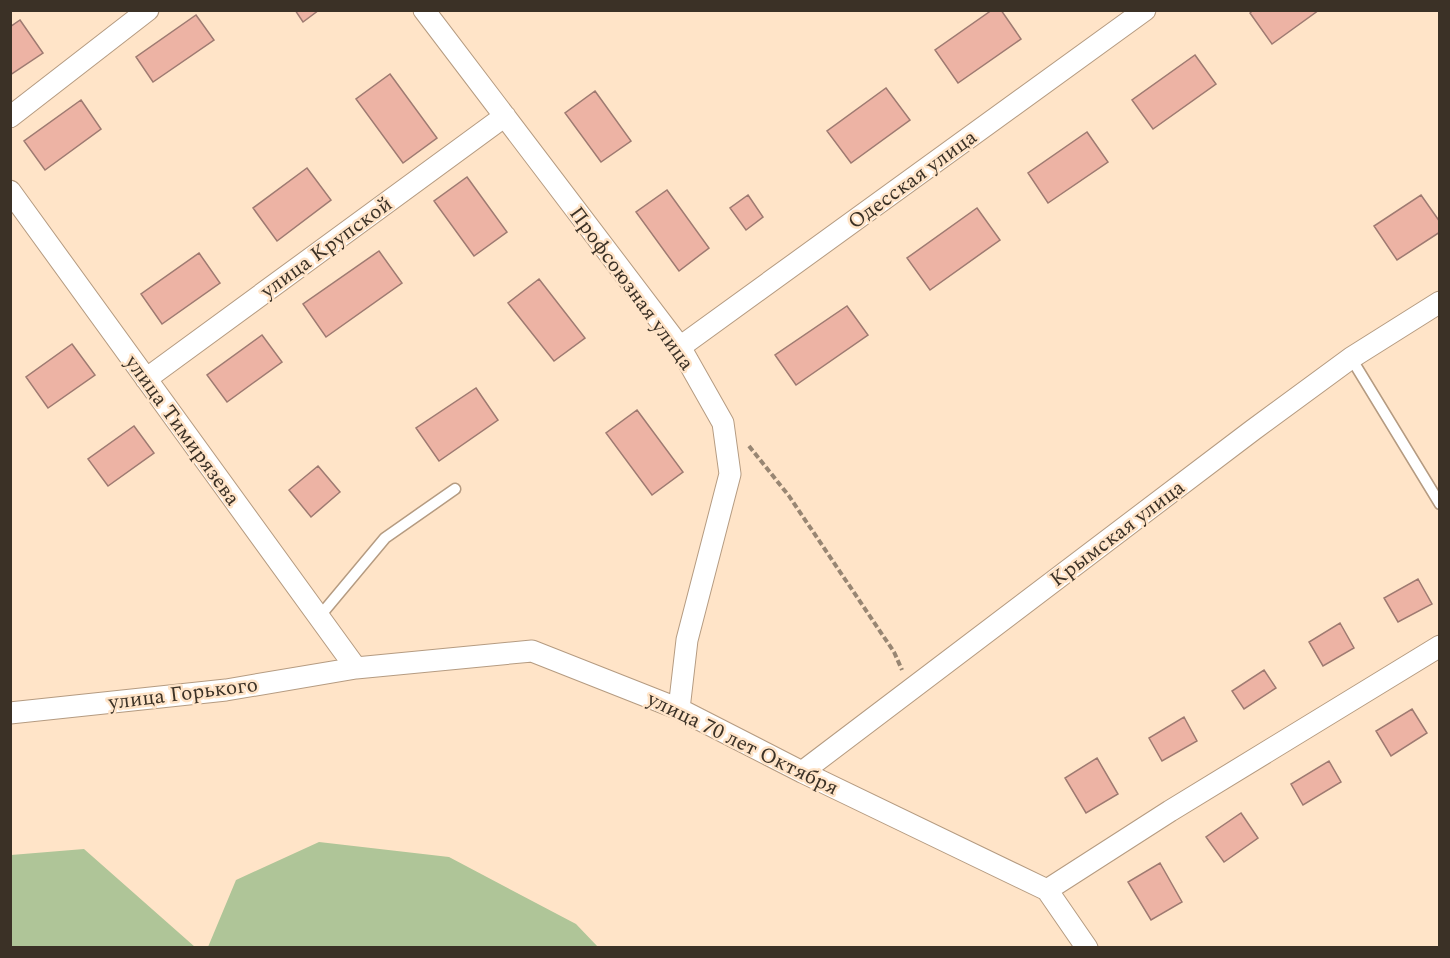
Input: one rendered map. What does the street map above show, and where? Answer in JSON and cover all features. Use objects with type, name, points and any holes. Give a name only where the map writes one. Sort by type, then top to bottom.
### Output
[{"type":"street","points":[[10,117],[148,10]]},
{"type":"street","name":"Одесская улица","points":[[680,347],[1145,10]]},
{"type":"street","name":"Профсоюзная улица","points":[[430,12],[505,116],[680,347],[723,423],[730,474],[687,640],[679,709]]},
{"type":"street","name":"улица Крупской","points":[[146,379],[505,116]]},
{"type":"street","name":"улица Тимирязева","points":[[10,191],[356,668]]},
{"type":"street","name":"Крымская улица","points":[[802,772],[1244,437],[1352,358],[1440,302]]},
{"type":"street","points":[[1047,890],[1170,811],[1440,646]]},
{"type":"street","name":"улица 70 лет Октября","points":[[356,668],[532,651],[679,709],[802,772],[1047,890],[1087,948]]},
{"type":"street","name":"улица Горького","points":[[10,712],[226,690],[356,668]]},
{"type":"lane","points":[[1352,358],[1440,504]]},
{"type":"lane","points":[[319,617],[385,538],[456,489]]},
{"type":"path","points":[[723,423],[738,433],[789,496],[894,652],[910,690]]},
{"type":"green space","points":[[319,842],[449,857],[576,924],[598,947],[208,947],[236,880]]},
{"type":"green space","points":[[84,849],[195,947],[11,947],[11,855]]},
{"type":"building","points":[[295,10],[319,10],[303,22]]},
{"type":"building","points":[[992,10],[1001,10],[1021,39],[958,83],[935,50]]},
{"type":"building","points":[[1253,10],[1319,10],[1272,44],[1250,13]]},
{"type":"building","points":[[196,15],[214,40],[153,82],[136,57]]},
{"type":"building","points":[[20,20],[43,53],[10,75],[10,27]]},
{"type":"building","points":[[1195,55],[1216,84],[1153,129],[1132,100]]},
{"type":"building","points":[[390,74],[437,138],[403,163],[356,99]]},
{"type":"building","points":[[886,88],[910,120],[851,163],[827,131]]},
{"type":"building","points":[[595,91],[631,141],[601,162],[565,113]]},
{"type":"building","points":[[81,100],[101,129],[45,170],[24,141]]},
{"type":"building","points":[[1087,132],[1108,162],[1048,203],[1028,173]]},
{"type":"building","points":[[307,168],[331,200],[277,241],[253,208]]},
{"type":"building","points":[[467,177],[507,232],[474,256],[434,201]]},
{"type":"building","points":[[667,190],[709,248],[679,271],[636,212]]},
{"type":"building","points":[[748,195],[763,217],[746,230],[730,208]]},
{"type":"building","points":[[1421,195],[1440,222],[1440,232],[1397,260],[1374,226]]},
{"type":"building","points":[[977,208],[1000,240],[930,290],[907,258]]},
{"type":"building","points":[[379,251],[402,283],[326,337],[303,304]]},
{"type":"building","points":[[199,253],[220,283],[162,324],[141,294]]},
{"type":"building","points":[[539,279],[585,338],[554,361],[508,303]]},
{"type":"building","points":[[847,306],[868,335],[796,385],[775,355]]},
{"type":"building","points":[[262,335],[282,362],[227,402],[207,375]]},
{"type":"building","points":[[72,344],[95,375],[48,408],[26,377]]},
{"type":"building","points":[[476,388],[498,420],[439,461],[416,428]]},
{"type":"building","points":[[637,410],[683,472],[652,495],[606,433]]},
{"type":"building","points":[[134,426],[154,453],[108,486],[88,459]]},
{"type":"building","points":[[318,466],[340,492],[311,517],[289,490]]},
{"type":"building","points":[[1418,579],[1432,604],[1398,622],[1384,598]]},
{"type":"building","points":[[1340,623],[1354,648],[1323,666],[1309,642]]},
{"type":"building","points":[[1264,670],[1276,688],[1244,709],[1232,691]]},
{"type":"building","points":[[1412,709],[1427,733],[1391,756],[1376,731]]},
{"type":"building","points":[[1184,717],[1197,741],[1162,761],[1149,738]]},
{"type":"building","points":[[1097,758],[1118,794],[1086,813],[1065,778]]},
{"type":"building","points":[[1329,761],[1341,782],[1303,805],[1291,784]]},
{"type":"building","points":[[1241,813],[1258,838],[1224,862],[1206,837]]},
{"type":"building","points":[[1160,863],[1182,902],[1151,920],[1128,882]]}]
